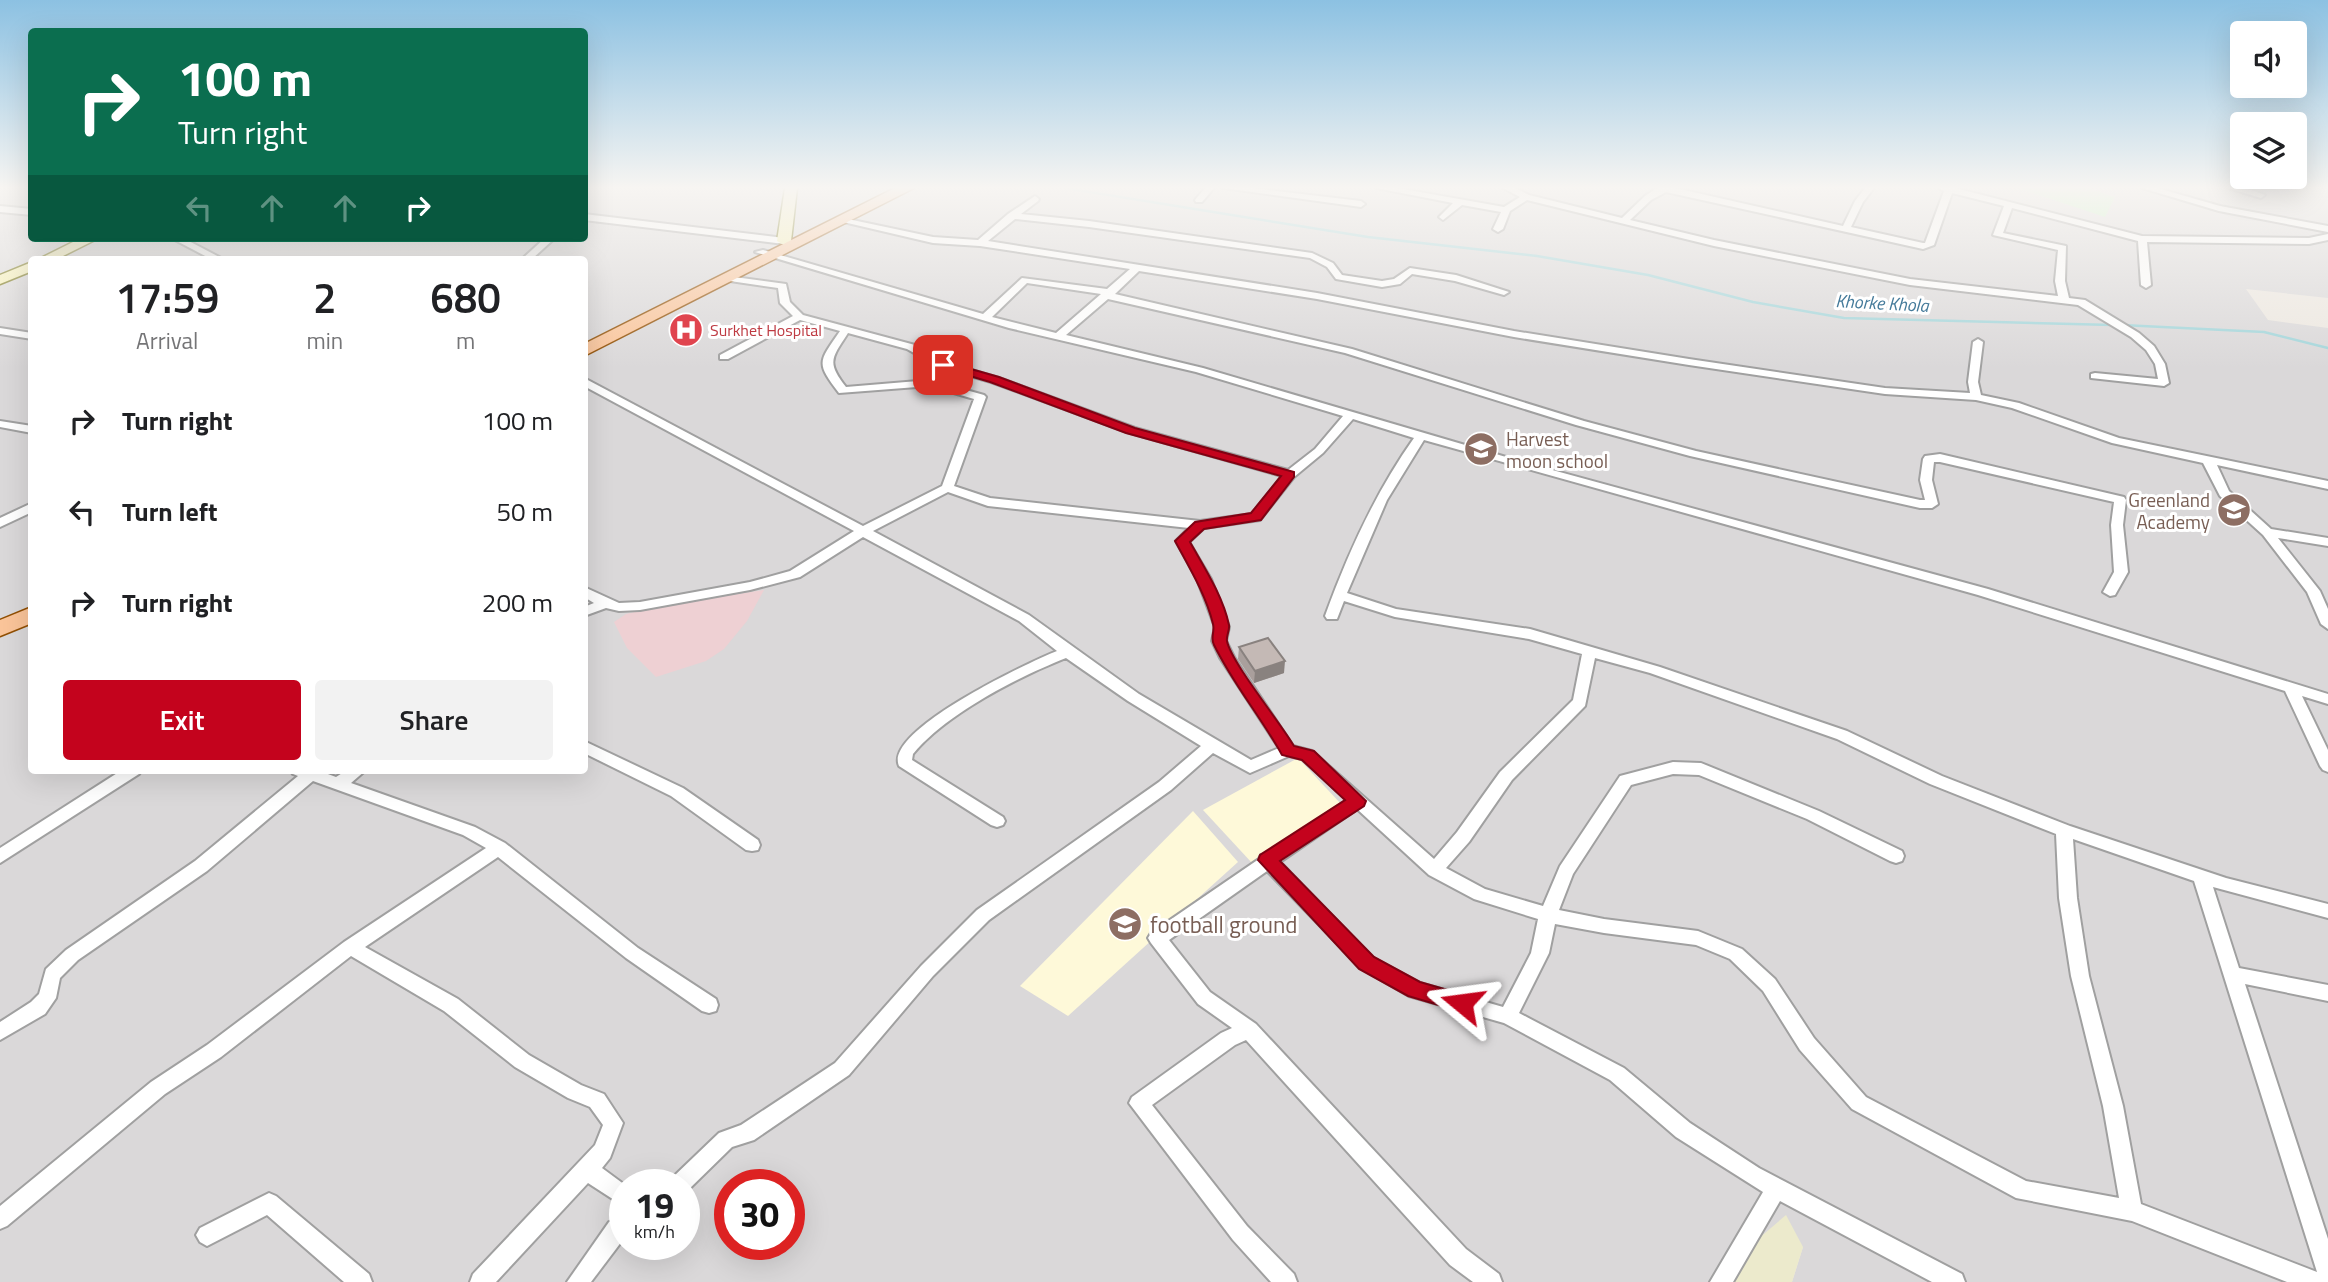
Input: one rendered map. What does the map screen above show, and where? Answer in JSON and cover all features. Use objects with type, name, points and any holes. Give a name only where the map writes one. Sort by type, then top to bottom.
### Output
[{"type":"main road","points":[[53,256],[70,248]]},
{"type":"main road","points":[[588,349],[730,278],[775,248]]},
{"type":"main road","points":[[588,339],[778,248]]},
{"type":"main road","points":[[0,280],[28,268]]},
{"type":"main road","points":[[0,629],[28,616]]},
{"type":"main road","points":[[0,644],[28,631]]},
{"type":"street","points":[[1010,248],[1353,303],[1689,362],[1885,391],[1976,397],[2015,405],[2116,441],[2328,485]]},
{"type":"street","points":[[1255,248],[1312,256],[1330,265],[1339,277],[1397,282],[1410,271],[1456,278],[1504,292]]},
{"type":"street","points":[[1738,248],[1910,282],[2081,302],[2136,335],[2160,364],[2164,383],[2095,376]]},
{"type":"street","points":[[2062,248],[2060,281],[2064,299]]},
{"type":"street","points":[[2143,248],[2146,285]]},
{"type":"street","points":[[766,254],[986,317],[1199,370],[1350,416],[1983,592],[2328,699]]},
{"type":"street","points":[[1059,336],[1076,319],[1110,295],[1137,268]]},
{"type":"street","points":[[730,278],[783,286],[785,303],[799,317],[911,347],[943,365],[1032,393],[1131,430],[1290,474]]},
{"type":"street","points":[[986,317],[1025,279],[1110,295],[1348,351],[1580,423],[1694,454],[1920,504],[1932,504],[1926,480],[1929,459],[1940,458],[2120,500],[2117,525],[2121,572],[2110,592]]},
{"type":"street","points":[[1353,303],[1368,281]]},
{"type":"street","points":[[724,357],[799,317]]},
{"type":"street","points":[[588,594],[619,607],[640,606],[750,586],[813,565],[863,531],[947,488],[959,464],[964,436],[980,397],[930,383],[843,391],[828,372],[827,358],[846,329]]},
{"type":"street","points":[[0,331],[28,335]]},
{"type":"street","points":[[1976,397],[1973,382],[1978,342]]},
{"type":"street","points":[[588,383],[903,550],[1024,618],[1067,652],[1211,746],[1250,767],[1288,750],[1307,755],[1435,870],[1480,894],[1548,915],[1604,926],[1698,938],[1736,954],[1769,985],[1807,1044],[1859,1103],[2022,1191],[2132,1211],[2315,1282]]},
{"type":"street","points":[[947,488],[988,502],[1200,525],[1256,517],[1290,474],[1319,451],[1350,416]]},
{"type":"street","points":[[0,424],[28,429]]},
{"type":"street","points":[[1332,616],[1358,541],[1395,472],[1421,436]]},
{"type":"street","points":[[2209,462],[2224,493],[2267,533],[2313,591],[2328,624]]},
{"type":"street","points":[[0,523],[28,509]]},
{"type":"street","points":[[1200,525],[1182,541],[1204,579],[1222,626],[1219,641],[1245,688],[1271,720],[1288,750]]},
{"type":"street","points":[[2267,533],[2328,542]]},
{"type":"street","points":[[1339,595],[1395,613],[1530,634],[1655,670],[1842,735],[1936,780],[2064,830],[2201,877],[2328,911]]},
{"type":"street","points":[[588,610],[605,603]]},
{"type":"street","points":[[997,821],[904,762],[905,753],[937,724],[967,704],[1046,659],[1067,652]]},
{"type":"street","points":[[1435,870],[1464,837],[1506,776],[1580,702],[1589,652]]},
{"type":"street","points":[[2291,688],[2328,766]]},
{"type":"street","points":[[696,1169],[726,1140],[747,1133],[842,1069],[927,971],[983,915],[1165,786],[1211,746]]},
{"type":"street","points":[[588,748],[677,792],[752,845]]},
{"type":"street","points":[[1508,1016],[1540,953],[1548,915],[1566,871],[1626,780],[1652,771],[1701,769],[1812,815],[1896,856]]},
{"type":"street","points":[[0,856],[128,774]]},
{"type":"street","points":[[0,1032],[38,1008],[47,998],[52,974],[72,956],[201,866],[302,774]]},
{"type":"street","points":[[310,774],[469,831],[499,848],[632,953],[709,1004]]},
{"type":"street","points":[[338,784],[352,774]]},
{"type":"street","points":[[1357,801],[1267,860],[1157,938],[1204,998],[1249,1030],[1458,1257],[1491,1282]]},
{"type":"street","points":[[2064,830],[2068,898],[2080,976],[2113,1106],[2132,1211]]},
{"type":"street","points":[[0,1219],[159,1088],[214,1051],[350,947],[499,848]]},
{"type":"street","points":[[1267,860],[1367,963],[1415,990],[1508,1016],[1617,1074],[1684,1130],[1777,1187],[1954,1282]]},
{"type":"street","points":[[2201,877],[2328,1272]]},
{"type":"street","points":[[350,947],[451,1005],[522,1061],[575,1092],[597,1100],[612,1123],[603,1151],[481,1282]]},
{"type":"street","points":[[2232,974],[2328,993]]},
{"type":"street","points":[[1249,1030],[1228,1039],[1139,1103],[1240,1233],[1286,1282]]},
{"type":"street","points":[[587,1170],[609,1186]]},
{"type":"street","points":[[1721,1282],[1777,1187]]},
{"type":"street","points":[[207,1235],[269,1203],[360,1282]]},
{"type":"street","points":[[578,1282],[609,1239]]},
{"type":"shaded area","points":[[0,248],[2328,248],[2328,298],[2246,289],[2268,320],[2328,328],[2328,1282],[1792,1282],[1803,1247],[1720,1282],[0,1282]]},
{"type":"shaded area","points":[[764,590],[747,621],[724,649],[706,661],[656,677],[627,648],[614,622],[626,614],[664,605]]},
{"type":"shaded area","points":[[1298,758],[1342,805],[1252,863],[1203,810]]},
{"type":"shaded area","name":"football ground","points":[[1193,811],[1238,862],[1068,1016],[1020,986]]},
{"type":"shaded area","points":[[1786,1215],[1803,1247],[1792,1282],[1720,1282],[1724,1268]]},
{"type":"building","points":[[1268,638],[1285,661],[1255,671],[1239,647]]},
{"type":"waterway","name":"Khorke Khola","points":[[1464,248],[1537,256],[1648,275],[1753,302],[1844,318],[2113,325]]},
{"type":"waterway","name":"Khorke Khola","points":[[2122,325],[2264,332],[2328,348]]},
{"type":"place","name":"Surkhet Hospital","points":[[686,330]]},
{"type":"place","name":"Harvest moon school","points":[[1481,449]]},
{"type":"place","name":"Greenland Academy","points":[[2234,510]]},
{"type":"place","name":"football ground","points":[[1125,924]]},
{"type":"route","points":[[943,365],[995,380],[1131,430],[1249,465],[1290,474],[1256,517],[1200,525],[1182,541],[1204,579],[1222,626],[1219,641],[1245,688],[1271,720],[1288,750],[1307,755],[1357,801],[1267,860],[1367,963],[1415,990],[1462,1003]]}]
